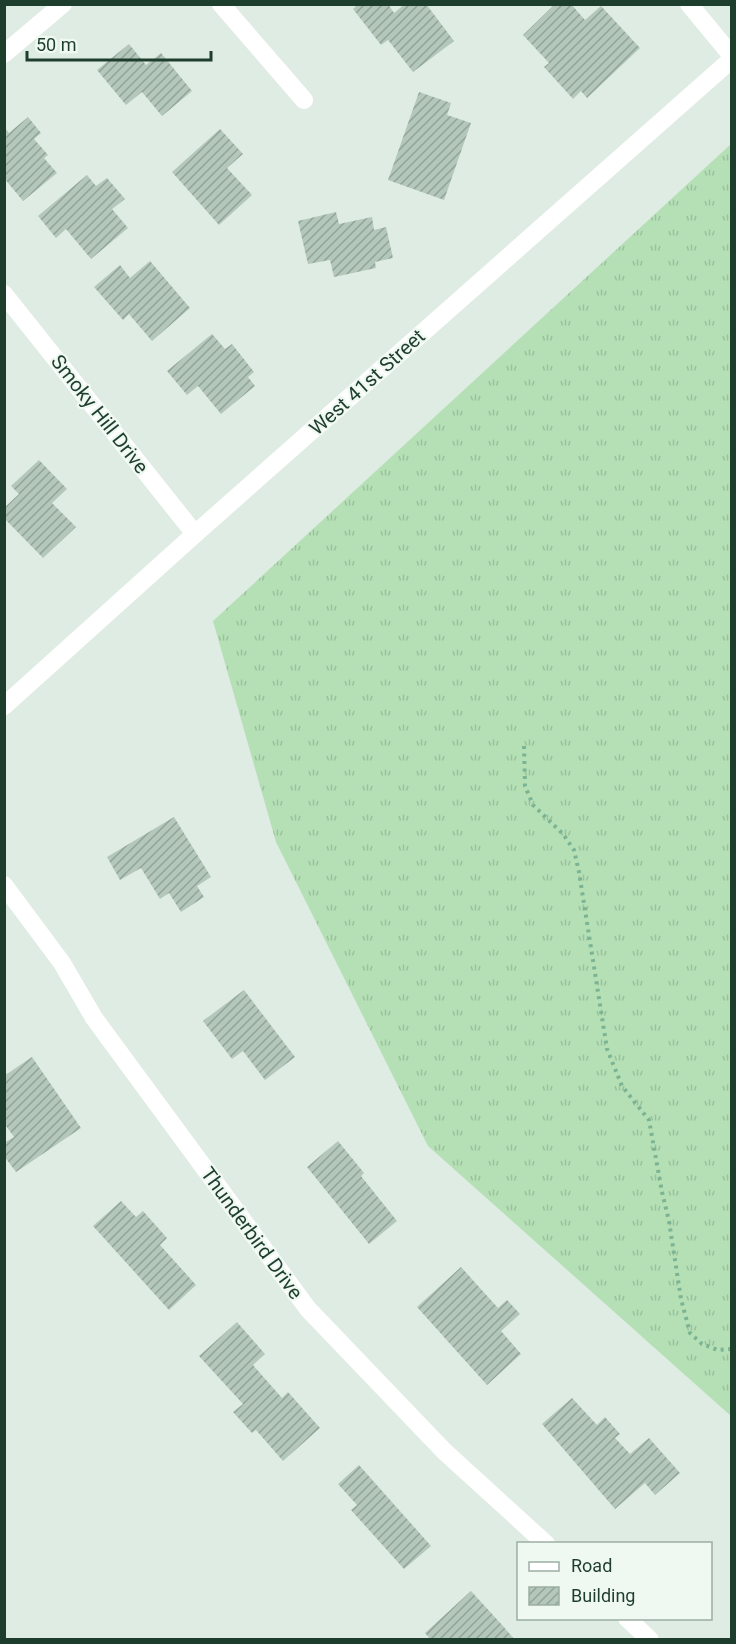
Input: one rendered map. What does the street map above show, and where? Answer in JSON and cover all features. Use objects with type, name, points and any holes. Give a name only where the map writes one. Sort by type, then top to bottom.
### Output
[{"type":"street","points":[[4,54],[63,4]]},
{"type":"street","points":[[221,4],[304,100]]},
{"type":"street","points":[[689,4],[732,58]]},
{"type":"street","name":"West 41st Street","points":[[4,706],[732,58]]},
{"type":"street","name":"Smoky Hill Drive","points":[[4,294],[195,534]]},
{"type":"street","name":"Thunderbird Drive","points":[[4,885],[62,963],[94,1018],[308,1309],[447,1453],[544,1542]]},
{"type":"street","points":[[629,1620],[650,1640]]},
{"type":"path","points":[[524,746],[525,786],[533,805],[563,834],[573,850],[579,872],[607,1049],[622,1086],[649,1120],[669,1221],[681,1299],[690,1333],[702,1344],[718,1350],[732,1348]]},
{"type":"green space","points":[[731,144],[731,1416],[428,1146],[276,842],[213,621]]},
{"type":"building","points":[[358,4],[388,4],[394,13],[405,4],[426,4],[454,41],[413,72],[388,40],[381,45],[353,9]]},
{"type":"building","points":[[555,4],[571,4],[585,20],[601,6],[640,48],[587,98],[581,91],[573,99],[544,67],[549,63],[523,35]]},
{"type":"building","points":[[129,44],[146,65],[161,53],[192,91],[162,116],[142,92],[126,105],[97,70]]},
{"type":"building","points":[[419,92],[451,103],[447,115],[471,123],[444,200],[388,180]]},
{"type":"building","points":[[28,117],[41,133],[34,139],[48,155],[44,158],[57,173],[23,201],[4,178],[4,127],[9,133]]},
{"type":"building","points":[[220,129],[243,154],[227,168],[252,195],[219,225],[172,172]]},
{"type":"building","points":[[87,175],[96,186],[107,178],[125,199],[112,209],[128,228],[91,259],[66,229],[56,238],[38,216]]},
{"type":"building","points":[[336,212],[339,224],[372,217],[374,230],[386,227],[393,258],[375,262],[376,268],[334,277],[330,260],[308,264],[298,221]]},
{"type":"building","points":[[150,261],[190,308],[152,341],[129,314],[123,320],[94,287],[120,265],[130,278]]},
{"type":"building","points":[[212,334],[225,349],[232,344],[254,372],[248,377],[255,386],[221,414],[198,386],[187,395],[167,371]]},
{"type":"building","points":[[39,460],[67,489],[52,503],[76,527],[43,558],[4,518],[4,508],[19,494],[11,486]]},
{"type":"building","points":[[174,817],[211,877],[197,886],[204,897],[181,912],[169,893],[160,899],[141,868],[120,880],[107,857]]},
{"type":"building","points":[[244,990],[295,1057],[265,1080],[243,1051],[232,1059],[203,1021]]},
{"type":"building","points":[[32,1057],[81,1128],[16,1172],[4,1156],[4,1143],[14,1137],[4,1123],[4,1076]]},
{"type":"building","points":[[338,1141],[364,1173],[361,1176],[397,1221],[369,1244],[307,1167]]},
{"type":"building","points":[[121,1201],[136,1217],[143,1211],[167,1238],[160,1245],[196,1285],[169,1310],[93,1226]]},
{"type":"building","points":[[461,1267],[498,1308],[507,1300],[520,1314],[501,1331],[521,1354],[487,1385],[417,1307]]},
{"type":"building","points":[[237,1322],[265,1354],[253,1365],[282,1398],[288,1392],[320,1428],[283,1461],[256,1430],[252,1433],[233,1412],[243,1404],[199,1356]]},
{"type":"building","points":[[572,1398],[597,1425],[605,1417],[620,1434],[615,1438],[630,1454],[649,1438],[680,1473],[655,1495],[645,1483],[615,1509],[542,1424]]},
{"type":"building","points":[[359,1465],[431,1546],[404,1569],[351,1510],[357,1505],[338,1484]]},
{"type":"building","points":[[471,1591],[515,1640],[431,1640],[425,1633]]}]
